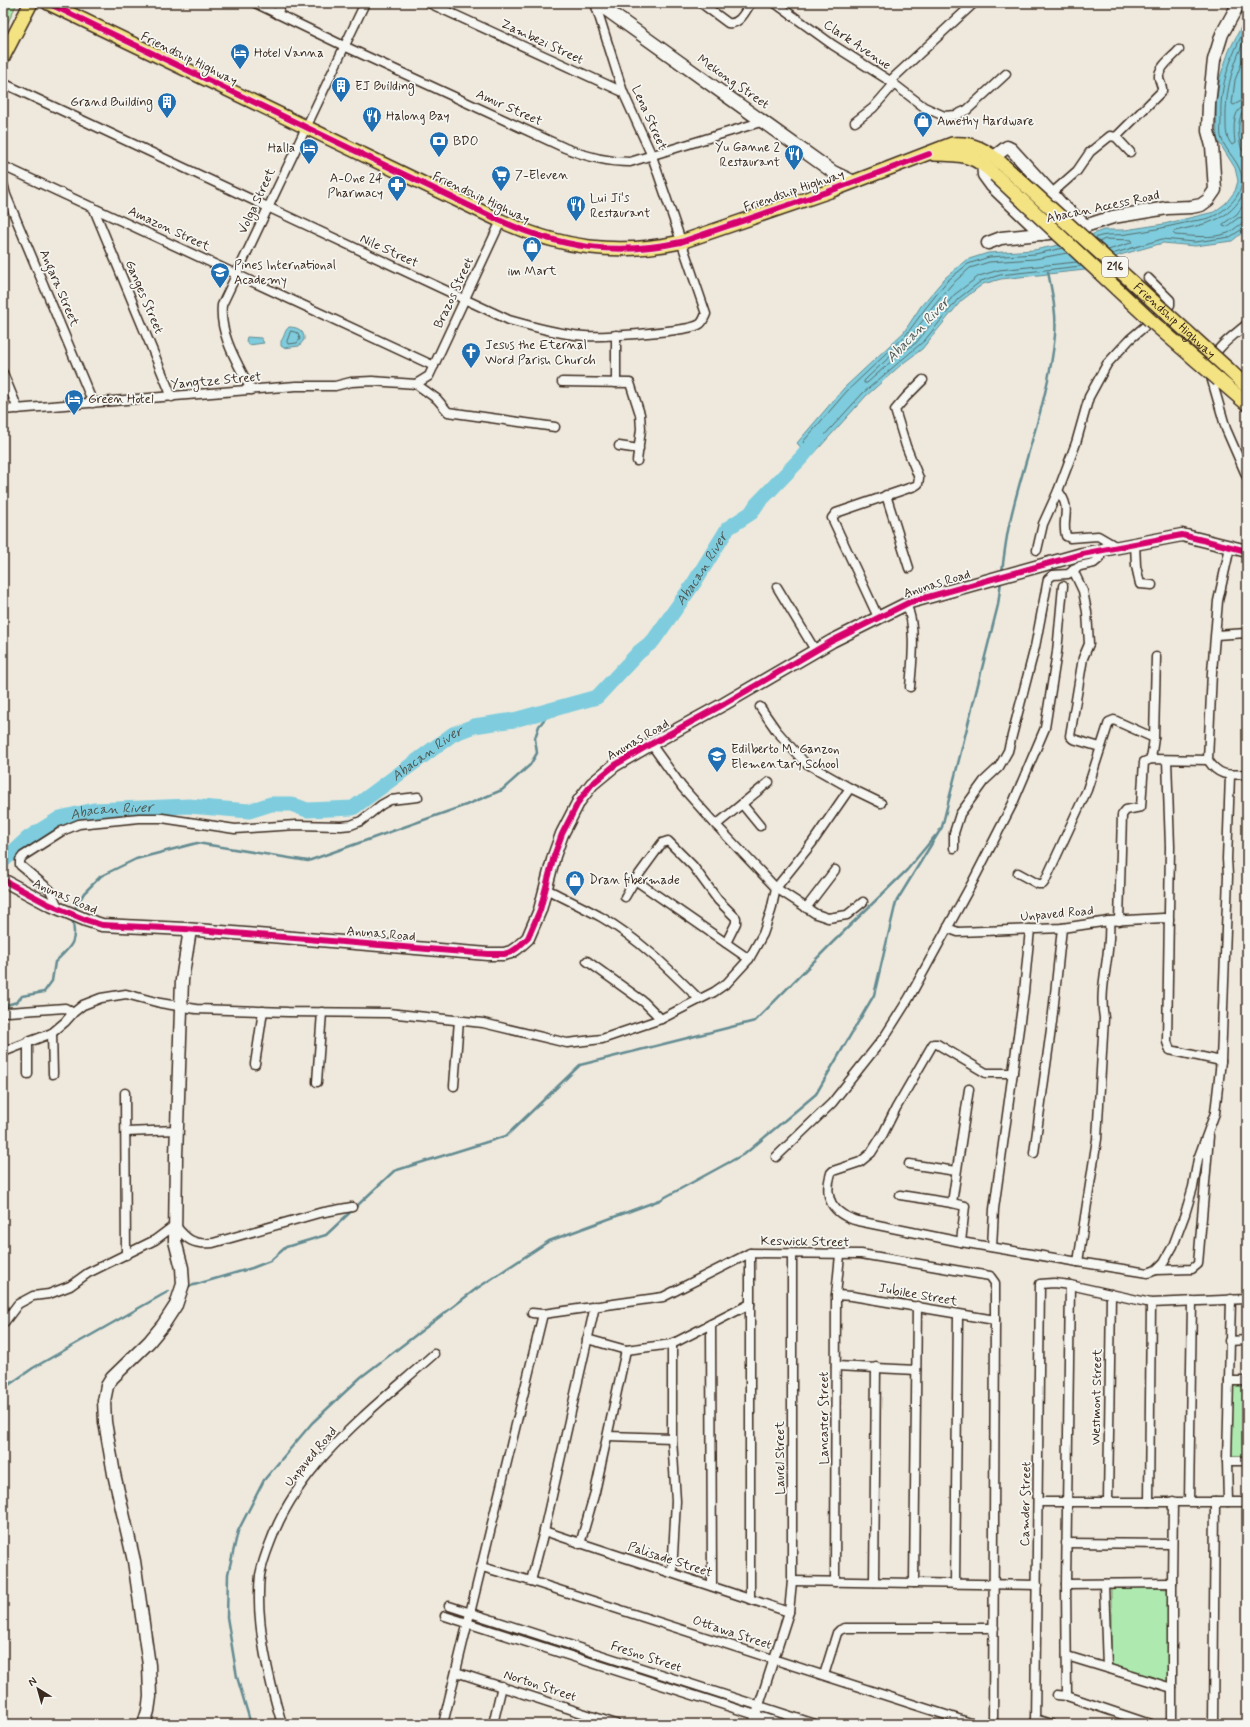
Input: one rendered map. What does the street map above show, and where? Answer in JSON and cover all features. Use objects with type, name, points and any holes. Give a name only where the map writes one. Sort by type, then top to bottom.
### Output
[{"type":"main road","points":[[3,57],[31,3]]},
{"type":"main road","name":"Friendship Highway","points":[[48,3],[501,221],[546,238],[587,247],[621,250],[658,247],[681,242],[854,182],[952,144],[962,143],[984,149],[993,161],[1247,387]]},
{"type":"main road","name":"Friendship Highway","points":[[993,161],[995,175],[1151,321],[1247,404]]},
{"type":"street","name":"Amur Street","points":[[255,3],[344,46],[580,154],[596,159],[612,162],[630,162],[764,121]]},
{"type":"street","points":[[277,14],[282,3]]},
{"type":"street","name":"Volga Street","points":[[251,390],[226,337],[221,315],[222,305],[365,3]]},
{"type":"street","name":"Zambezi Street","points":[[429,3],[623,92]]},
{"type":"street","name":"Lena Street","points":[[596,3],[623,92],[652,156],[681,242]]},
{"type":"street","name":"Mekong Street","points":[[596,3],[764,121],[833,172],[854,182]]},
{"type":"street","points":[[701,3],[728,23],[733,24],[738,21],[751,3]]},
{"type":"street","name":"Clark Avenue","points":[[775,3],[833,45],[892,83],[924,107],[944,116],[956,115],[967,110],[1006,74]]},
{"type":"street","name":"Abacan Access Road","points":[[988,243],[1001,238],[1069,231],[1114,217],[1167,208],[1191,207],[1201,205],[1208,200],[1215,190],[1208,131],[1208,104],[1214,60],[1222,34],[1239,3]]},
{"type":"street","points":[[855,122],[873,108],[892,83],[968,4]]},
{"type":"street","points":[[1116,137],[1162,91],[1163,88],[1159,75],[1162,68],[1179,50]]},
{"type":"street","name":"Nile Street","points":[[3,83],[267,208],[509,320],[544,330],[584,336],[616,335],[693,328],[704,320],[706,314],[681,242]]},
{"type":"street","points":[[1052,193],[1077,171],[1090,152],[1110,136],[1116,137],[1130,152]]},
{"type":"street","points":[[1042,234],[992,186],[984,175],[1004,148],[1007,147],[1011,149],[1063,206],[1086,226]]},
{"type":"street","name":"Amazon Street","points":[[4,168],[93,207],[434,366]]},
{"type":"street","name":"Angara Street","points":[[3,183],[12,209],[93,403]]},
{"type":"street","name":"Ganges Street","points":[[93,207],[172,397]]},
{"type":"street","name":"Brazos Street","points":[[416,384],[429,376],[501,221]]},
{"type":"street","points":[[1037,550],[1043,524],[1058,491],[1076,443],[1089,397],[1107,364],[1130,339],[1170,305],[1170,300],[1148,278]]},
{"type":"street","points":[[1247,324],[1218,349],[1210,361],[1209,370],[1226,429],[1247,477]]},
{"type":"street","points":[[616,335],[616,383]]},
{"type":"street","points":[[3,373],[18,409]]},
{"type":"street","points":[[878,618],[832,518],[836,513],[886,494],[915,486],[919,483],[895,410],[923,380]]},
{"type":"street","name":"Yangtze Street","points":[[3,410],[296,386],[335,386],[351,382],[416,384]]},
{"type":"street","points":[[562,382],[630,383],[640,414],[641,429],[637,461]]},
{"type":"street","points":[[416,384],[436,399],[448,412],[556,427]]},
{"type":"street","points":[[619,446],[639,449]]},
{"type":"street","points":[[1058,491],[1066,506],[1066,536],[1070,538],[1098,536],[1117,547]]},
{"type":"street","points":[[886,494],[909,568]]},
{"type":"street","name":"Anunas Road","points":[[6,882],[60,909],[102,925],[190,930],[488,954],[504,954],[517,948],[528,938],[536,922],[554,856],[562,834],[585,792],[599,777],[651,744],[724,704],[815,650],[908,603],[1082,554],[1182,535],[1247,551]]},
{"type":"street","points":[[1135,544],[1136,566],[1140,584],[1152,585]]},
{"type":"street","points":[[1230,547],[1218,601],[1212,672],[1208,760],[1219,772],[1230,775],[1247,774]]},
{"type":"street","points":[[954,848],[954,833],[960,814],[984,781],[999,767],[1008,751],[1035,647],[1047,581],[1051,576],[1068,574],[1080,566],[1092,564],[1098,561],[1101,555],[1100,550]]},
{"type":"street","points":[[1073,570],[1082,592],[1087,612],[1090,644],[1083,658],[1070,736],[1073,739],[1100,747]]},
{"type":"street","points":[[776,1157],[832,1103],[885,1036],[909,998],[971,885],[1013,803],[1045,728],[1058,652],[1063,586]]},
{"type":"street","points":[[777,587],[815,650]]},
{"type":"street","points":[[908,603],[911,613],[912,626],[910,687]]},
{"type":"street","points":[[1216,635],[1247,633]]},
{"type":"street","points":[[1151,759],[1154,738],[1156,657]]},
{"type":"street","points":[[760,706],[776,730],[804,762],[850,788],[881,803]]},
{"type":"street","points":[[1018,872],[1038,884],[1043,884],[1045,881],[1087,790],[1106,726],[1109,722],[1114,720],[1154,738]]},
{"type":"street","points":[[651,744],[682,787],[716,826],[776,888],[816,914],[828,918],[837,918],[846,915],[863,902]]},
{"type":"street","points":[[1119,921],[1122,815],[1126,810],[1142,806],[1144,762],[1151,759],[1208,760]]},
{"type":"street","points":[[1167,760],[1170,847],[1167,1042],[1170,1050],[1220,1061]]},
{"type":"street","points":[[1013,1073],[986,1073],[937,1044],[933,1044],[871,1153],[860,1162],[833,1171],[830,1176],[829,1190],[832,1205],[843,1216],[858,1221],[960,1242],[1078,1262],[1148,1273],[1156,1270],[1192,1269],[1198,1264],[1210,1130],[1217,1100],[1220,1061],[1228,876],[1227,859],[1230,775]]},
{"type":"street","points":[[716,826],[769,782]]},
{"type":"street","points":[[3,1052],[28,1041],[52,1033],[73,1013],[91,1002],[119,994],[133,995],[160,1003],[181,1007],[210,1010],[388,1013],[484,1023],[567,1042],[602,1039],[662,1019],[727,983],[748,959],[763,934],[776,888],[812,843],[850,788]]},
{"type":"street","points":[[60,909],[50,890],[20,865],[20,860],[23,856],[62,831],[79,824],[139,818],[162,818],[235,829],[296,824],[341,826],[351,825],[361,821],[381,805],[390,800],[418,797]]},
{"type":"street","points":[[742,804],[760,826]]},
{"type":"street","points":[[625,897],[635,880],[662,843],[668,841],[693,866],[718,900],[736,918],[736,924],[726,943]]},
{"type":"street","points":[[806,908],[835,870]]},
{"type":"street","points":[[635,880],[748,959]]},
{"type":"street","points":[[546,889],[601,917],[620,930],[661,961],[699,999]]},
{"type":"street","name":"Unpaved Road","points":[[947,928],[958,932],[1062,928],[1109,921],[1162,918],[1169,919]]},
{"type":"street","points":[[1078,1262],[1096,1139],[1104,1018],[1102,998],[1108,952],[1109,921]]},
{"type":"street","points":[[1034,1154],[1050,1038],[1062,928]]},
{"type":"street","points":[[992,1247],[994,1209],[1024,992],[1030,929]]},
{"type":"street","points":[[144,1724],[150,1697],[149,1664],[134,1561],[114,1474],[105,1422],[104,1401],[107,1386],[112,1378],[156,1335],[170,1314],[180,1295],[183,1284],[175,1225],[181,1007],[183,968],[190,930]]},
{"type":"street","points":[[587,961],[644,1002],[662,1019]]},
{"type":"street","points":[[8,1012],[65,1008],[73,1013]]},
{"type":"street","points":[[255,1064],[263,1011]]},
{"type":"street","points":[[318,1082],[322,1012]]},
{"type":"street","points":[[454,1086],[458,1020]]},
{"type":"street","points":[[52,1033],[53,1074]]},
{"type":"street","points":[[28,1041],[28,1074]]},
{"type":"street","points":[[952,1203],[969,1089]]},
{"type":"street","points":[[125,1093],[126,1255]]},
{"type":"street","points":[[126,1132],[177,1130]]},
{"type":"street","points":[[1156,1270],[1164,1262],[1179,1232],[1193,1187],[1198,1159],[1210,1130]]},
{"type":"street","points":[[909,1164],[956,1171]]},
{"type":"street","points":[[900,1195],[966,1206],[960,1242]]},
{"type":"street","points":[[175,1225],[187,1239],[204,1244],[213,1243],[319,1212],[352,1207]]},
{"type":"street","points":[[3,1324],[18,1304],[33,1296],[49,1294],[70,1286],[88,1273],[155,1240],[175,1225]]},
{"type":"street","points":[[750,1253],[750,1598]]},
{"type":"street","name":"Keswick Street","points":[[532,1313],[543,1314],[663,1297],[750,1253],[861,1254],[990,1276],[994,1279],[995,1283],[995,1320]]},
{"type":"street","name":"Laurel Street","points":[[752,1724],[789,1612],[792,1581],[792,1254]]},
{"type":"street","name":"Lancaster Street","points":[[835,1582],[836,1295],[840,1255]]},
{"type":"street","name":"Camder Street","points":[[1035,1721],[1040,1284],[1054,1283],[1070,1285]]},
{"type":"street","points":[[1067,1696],[1066,1544],[1068,1501],[1070,1285],[1151,1303],[1247,1299]]},
{"type":"street","name":"Westmont Street","points":[[1108,1501],[1111,1294]]},
{"type":"street","name":"Jubilee Street","points":[[836,1295],[917,1306],[995,1320]]},
{"type":"street","points":[[1228,1502],[1227,1461],[1231,1300]]},
{"type":"street","points":[[1189,1502],[1192,1301]]},
{"type":"street","points":[[1149,1502],[1151,1303]]},
{"type":"street","points":[[587,1339],[626,1350],[672,1344],[750,1304]]},
{"type":"street","points":[[531,1581],[544,1531],[595,1306]]},
{"type":"street","points":[[914,1583],[917,1306]]},
{"type":"street","points":[[443,1724],[543,1314]]},
{"type":"street","points":[[954,1584],[958,1314]]},
{"type":"street","points":[[993,1724],[995,1320]]},
{"type":"street","points":[[711,1324],[712,1586]]},
{"type":"street","points":[[1229,1341],[1247,1340]]},
{"type":"street","points":[[672,1344],[672,1438],[676,1501],[672,1573]]},
{"type":"street","points":[[580,1544],[595,1492],[626,1350]]},
{"type":"street","name":"Unpaved Road","points":[[282,1724],[271,1683],[263,1636],[259,1598],[261,1574],[276,1526],[286,1505],[309,1473],[332,1447],[434,1354]]},
{"type":"street","points":[[836,1366],[916,1370]]},
{"type":"street","points":[[874,1582],[876,1367]]},
{"type":"street","points":[[1229,1381],[1247,1381]]},
{"type":"street","points":[[608,1436],[672,1438]]},
{"type":"street","points":[[1227,1461],[1247,1461]]},
{"type":"street","points":[[1172,1724],[1173,1501]]},
{"type":"street","points":[[1038,1502],[1247,1502]]},
{"type":"street","points":[[1213,1724],[1215,1502]]},
{"type":"street","name":"Palisade Street","points":[[544,1531],[789,1612]]},
{"type":"street","points":[[1066,1544],[1172,1544]]},
{"type":"street","name":"Ottawa Street","points":[[482,1567],[531,1581],[974,1724]]},
{"type":"street","points":[[792,1581],[1037,1585]]},
{"type":"street","points":[[1066,1584],[1172,1583]]},
{"type":"street","points":[[1104,1584],[1108,1667]]},
{"type":"street","name":"Fresno Street","points":[[449,1606],[815,1724]]},
{"type":"street","name":"Fresno Street","points":[[445,1616],[784,1724]]},
{"type":"street","points":[[824,1676],[837,1633],[845,1628],[994,1628]]},
{"type":"street","points":[[1067,1656],[1108,1667],[1172,1688]]},
{"type":"street","name":"Norton Street","points":[[456,1672],[616,1724]]},
{"type":"street","points":[[493,1724],[502,1686]]},
{"type":"street","points":[[1058,1695],[1067,1696],[1150,1724]]},
{"type":"street","points":[[1035,1721],[1051,1724]]},
{"type":"green space","points":[[3,3],[17,3],[3,33]]},
{"type":"green space","points":[[1233,1385],[1247,1385],[1247,1457],[1230,1457]]},
{"type":"green space","points":[[1111,1586],[1169,1589],[1174,1685],[1111,1665]]},
{"type":"water","points":[[1247,15],[1247,110],[1243,121],[1243,140],[1247,157],[1247,229],[1232,241],[1195,246],[1163,243],[1120,255],[1085,270],[1001,279],[983,284],[961,301],[922,349],[902,364],[866,396],[810,458],[797,443],[844,388],[904,332],[921,306],[945,278],[966,260],[988,253],[1034,250],[1059,245],[1079,240],[1103,230],[1125,230],[1164,224],[1214,212],[1226,203],[1235,191],[1238,181],[1235,168],[1217,139],[1216,104],[1220,77],[1229,51]]},
{"type":"water","points":[[289,327],[300,330],[303,334],[304,340],[299,346],[284,348],[281,346],[281,341]]},
{"type":"water","points":[[247,337],[261,338],[264,343],[249,345],[246,341]]},
{"type":"waterway","points":[[1002,572],[1010,521],[1042,406],[1052,359],[1055,319],[1054,303],[1048,272]]},
{"type":"waterway","name":"Abacan River","points":[[3,861],[28,838],[60,818],[94,810],[189,806],[249,811],[271,804],[291,804],[307,810],[353,808],[453,734],[474,726],[514,720],[597,697],[639,652],[653,641],[694,583],[728,528],[751,513],[757,504],[803,456],[818,437]]},
{"type":"waterway","points":[[251,1724],[237,1677],[227,1617],[228,1574],[238,1531],[264,1480],[312,1423],[361,1377],[476,1289],[549,1241],[660,1200],[746,1153],[816,1094],[874,995],[896,902],[942,827],[998,605],[1001,581]]},
{"type":"waterway","points":[[74,910],[84,893],[101,876],[136,859],[197,843],[308,861],[466,805],[502,790],[530,765],[537,753],[535,738],[539,726],[552,710]]},
{"type":"waterway","points":[[187,1287],[252,1268],[270,1261],[286,1247],[326,1235],[394,1171],[506,1136],[580,1065],[755,1021],[907,870],[935,836]]},
{"type":"waterway","points":[[3,1006],[17,1002],[22,996],[44,992],[52,981],[55,962],[72,944],[74,933],[72,919]]},
{"type":"waterway","points":[[3,1389],[33,1368],[169,1291]]},
{"type":"cycle path","points":[[48,3],[501,221],[545,238],[589,247],[611,249],[634,248],[681,242],[830,191],[929,154]]},
{"type":"cycle path","points":[[3,880],[48,904],[102,925],[185,929],[488,954],[504,954],[511,952],[528,938],[540,910],[554,856],[562,834],[579,801],[592,784],[615,765],[832,641],[910,602],[1082,554],[1182,535],[1247,551]]},
{"type":"place","name":"Hotel Vanna","points":[[240,70]]},
{"type":"place","name":"EJ Building","points":[[341,103]]},
{"type":"place","name":"Grand Building","points":[[167,119]]},
{"type":"place","name":"Halong Bay","points":[[372,133]]},
{"type":"place","name":"Amethy Hardware","points":[[923,138]]},
{"type":"place","name":"BDO","points":[[439,158]]},
{"type":"place","name":"Halla","points":[[309,165]]},
{"type":"place","name":"Yu Ganne 2 Restaurant","points":[[794,171]]},
{"type":"place","name":"7-Eleven","points":[[501,192]]},
{"type":"place","name":"A-One 24 Pharmacy","points":[[397,202]]},
{"type":"place","name":"Lui Ji's Restaurant","points":[[576,222]]},
{"type":"place","name":"im Mart","points":[[532,263]]},
{"type":"place","name":"Pines International Academy","points":[[220,289]]},
{"type":"place","name":"Jesus the Eternal Word Parish Church","points":[[471,369]]},
{"type":"place","name":"Green Hotel","points":[[74,416]]},
{"type":"place","name":"Edilberto M. Ganzon Elementary School","points":[[717,773]]},
{"type":"place","name":"Dran fibermade","points":[[575,897]]}]
